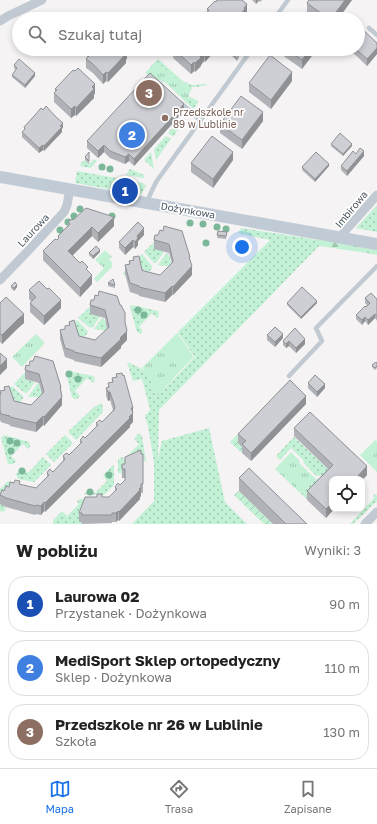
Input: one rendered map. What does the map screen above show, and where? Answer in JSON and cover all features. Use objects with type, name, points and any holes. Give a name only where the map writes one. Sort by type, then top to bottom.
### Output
[{"type":"street","points":[[16,12],[42,0]]},
{"type":"street","points":[[0,21],[12,14]]},
{"type":"street","name":"Dożynkowa","points":[[0,176],[377,244]]},
{"type":"street","name":"Laurowa","points":[[0,280],[64,212],[70,189]]},
{"type":"street","name":"Imbirowa","points":[[341,238],[344,232],[377,195]]},
{"type":"street","points":[[365,524],[377,512]]},
{"type":"lane","points":[[279,12],[288,0]]},
{"type":"lane","points":[[369,28],[377,35]]},
{"type":"lane","points":[[148,203],[156,182],[247,56]]},
{"type":"lane","points":[[176,98],[201,121]]},
{"type":"lane","points":[[289,376],[322,341],[316,328],[377,266]]},
{"type":"green space","points":[[158,59],[184,82],[193,85],[207,85],[192,88],[180,83],[156,61]]},
{"type":"green space","points":[[156,61],[180,83],[192,88],[187,99],[184,99],[166,82],[155,77],[150,77],[145,73]]},
{"type":"green space","points":[[159,80],[166,82],[187,99],[188,96],[198,101],[197,104],[193,109],[166,83]]},
{"type":"green space","points":[[181,119],[184,120],[173,137],[168,133]]},
{"type":"green space","points":[[166,136],[171,139],[156,160],[154,149]]},
{"type":"green space","points":[[151,152],[154,169],[144,160]]},
{"type":"green space","points":[[94,159],[97,161],[91,168],[80,166],[85,160],[89,164]]},
{"type":"green space","points":[[130,169],[144,175],[144,178],[126,175]]},
{"type":"green space","points":[[77,171],[116,178],[114,190],[75,183]]},
{"type":"green space","points":[[119,179],[143,183],[146,186],[141,194],[129,192],[129,189],[122,188],[121,191],[117,190]]},
{"type":"green space","points":[[377,205],[377,232],[356,228]]},
{"type":"green space","points":[[241,228],[318,240],[319,246],[159,410],[158,458],[162,441],[209,428],[225,502],[247,524],[132,524],[154,501],[154,462],[145,416],[150,410],[142,379],[133,381],[127,362],[149,372],[156,398],[195,357],[178,333],[180,329],[182,330],[181,329],[270,240],[238,233]]},
{"type":"green space","points":[[163,233],[164,252],[156,263],[154,263],[144,252]]},
{"type":"green space","points":[[318,240],[326,240],[377,249],[377,255],[319,246]]},
{"type":"green space","points":[[105,250],[112,257],[109,259],[112,262],[112,267],[97,282],[94,279],[104,268],[95,260]]},
{"type":"green space","points":[[168,253],[173,267],[158,265],[165,255]]},
{"type":"green space","points":[[142,254],[152,266],[144,279],[130,273],[124,275],[123,273]]},
{"type":"green space","points":[[99,298],[100,317],[92,328],[78,318]]},
{"type":"green space","points":[[132,305],[158,311],[159,316],[157,318],[152,313],[139,327],[143,331],[141,334],[137,332],[130,307]]},
{"type":"green space","points":[[104,318],[108,331],[94,329],[101,319]]},
{"type":"green space","points":[[77,320],[88,332],[79,345],[65,338],[60,339],[60,338]]},
{"type":"green space","points":[[177,333],[194,357],[182,369],[162,348]]},
{"type":"green space","points":[[36,334],[45,343],[22,367],[12,357]]},
{"type":"green space","points":[[162,348],[182,369],[156,398],[149,372],[142,368]]},
{"type":"green space","points":[[33,364],[25,379],[35,382],[27,393],[25,393],[14,384]]},
{"type":"green space","points":[[67,371],[93,376],[95,379],[93,383],[87,378],[75,391],[80,396],[77,399],[72,397],[66,373]]},
{"type":"green space","points":[[39,383],[43,397],[28,397],[37,384]]},
{"type":"green space","points":[[285,385],[290,389],[238,443],[246,450],[242,453],[230,442]]},
{"type":"green space","points":[[12,386],[23,396],[15,410],[0,397]]},
{"type":"green space","points":[[102,403],[103,412],[76,440],[68,432],[94,407]]},
{"type":"green space","points":[[138,434],[142,436],[146,461],[141,462],[125,473],[118,473],[118,460],[122,457],[124,459],[139,444],[134,439]]},
{"type":"green space","points":[[4,435],[29,442],[30,447],[28,449],[23,444],[11,456],[16,461],[13,464],[8,464],[1,438]]},
{"type":"green space","points":[[65,435],[73,443],[54,462],[46,454]]},
{"type":"green space","points":[[294,437],[332,473],[330,475],[316,476],[291,448],[280,460],[276,456]]},
{"type":"green space","points":[[375,440],[377,442],[377,472],[360,455]]},
{"type":"green space","points":[[291,452],[300,461],[299,463],[316,479],[301,494],[275,469]]},
{"type":"green space","points":[[43,457],[51,465],[34,482],[18,479],[16,474],[22,468],[28,473]]},
{"type":"green space","points":[[113,465],[114,485],[104,495],[84,494],[89,489],[95,493],[107,481],[103,475]]},
{"type":"green space","points":[[328,478],[307,499],[301,494],[316,479]]},
{"type":"green space","points":[[8,481],[16,484],[3,505],[6,507],[4,512],[0,511],[0,489]]},
{"type":"green space","points":[[239,491],[273,524],[264,524],[234,495]]},
{"type":"green space","points":[[374,494],[377,495],[377,501],[353,524],[350,524],[361,512],[365,512],[365,508],[374,498]]},
{"type":"green space","points":[[80,499],[97,499],[85,506],[79,522],[82,522],[82,524],[53,524],[53,520],[62,511],[67,516],[79,504],[77,501]]},
{"type":"building","points":[[217,0],[242,0],[247,4],[242,12],[208,12],[209,10],[207,9],[215,1],[216,2]]},
{"type":"building","points":[[309,0],[345,0],[336,12],[319,12],[307,3]]},
{"type":"building","points":[[365,32],[377,43],[377,48],[367,59],[364,56],[365,56]]},
{"type":"building","points":[[89,56],[124,56],[108,73],[106,72],[103,75],[86,59]]},
{"type":"building","points":[[181,56],[201,56],[201,58],[191,65]]},
{"type":"building","points":[[269,56],[292,72],[271,100],[249,83]]},
{"type":"building","points":[[297,56],[305,56],[302,60]]},
{"type":"building","points":[[19,59],[35,73],[25,85],[12,75],[17,68],[14,65]]},
{"type":"building","points":[[78,68],[95,84],[92,87],[94,89],[76,108],[75,106],[71,109],[54,93],[57,90],[55,89],[73,70],[75,71]]},
{"type":"building","points":[[150,73],[184,104],[134,159],[129,154],[125,157],[110,151],[104,145],[98,151],[87,141]]},
{"type":"building","points":[[241,96],[263,112],[242,140],[220,124]]},
{"type":"building","points":[[46,106],[63,123],[60,126],[62,127],[44,146],[43,145],[39,148],[22,132],[25,129],[24,127],[41,108],[43,110]]},
{"type":"building","points":[[340,133],[352,144],[343,154],[331,144]]},
{"type":"building","points":[[212,136],[233,152],[213,179],[191,163]]},
{"type":"building","points":[[360,148],[364,151],[347,171],[341,166],[353,151],[356,154]]},
{"type":"building","points":[[89,152],[89,161],[85,157]]},
{"type":"building","points":[[316,152],[329,164],[315,179],[302,167]]},
{"type":"building","points":[[86,208],[114,217],[98,233],[92,227],[68,251],[80,263],[82,261],[88,267],[86,269],[92,275],[80,288],[43,251],[55,239],[57,240],[59,238],[58,236],[70,224],[68,222],[72,219],[73,220]]},
{"type":"building","points":[[138,222],[144,228],[137,236],[138,238],[135,242],[133,240],[125,248],[119,242]]},
{"type":"building","points":[[164,226],[182,231],[192,266],[173,287],[172,286],[165,293],[139,287],[130,283],[125,265],[130,264],[129,261],[134,260],[133,257],[139,256],[142,270],[160,275],[173,262],[169,244],[154,240],[155,235],[158,235],[160,230],[163,231]]},
{"type":"building","points":[[218,231],[227,232],[226,236],[217,235]]},
{"type":"building","points":[[96,246],[100,250],[93,256],[89,253]]},
{"type":"building","points":[[113,279],[115,285],[108,283]]},
{"type":"building","points":[[39,281],[47,289],[49,288],[61,300],[44,316],[30,303],[36,297],[29,290]]},
{"type":"building","points":[[15,282],[17,285],[14,288],[11,286]]},
{"type":"building","points":[[302,287],[317,301],[301,317],[287,303]]},
{"type":"building","points":[[99,291],[117,296],[125,313],[127,331],[120,338],[121,339],[101,358],[74,352],[65,348],[60,330],[65,329],[65,326],[70,325],[69,322],[74,320],[79,336],[95,340],[109,327],[105,310],[90,305],[91,300],[94,300],[95,295],[98,296]]},
{"type":"building","points":[[371,293],[377,299],[377,316],[375,314],[368,320],[365,317],[362,320],[356,315],[370,303],[365,298]]},
{"type":"building","points":[[6,297],[24,314],[2,335],[0,334],[0,303]]},
{"type":"building","points":[[275,327],[283,334],[275,342],[267,335]]},
{"type":"building","points":[[295,328],[305,339],[296,348],[289,341],[286,344],[283,341]]},
{"type":"building","points":[[0,353],[7,359],[0,366]]},
{"type":"building","points":[[35,356],[53,361],[61,387],[62,397],[44,417],[43,416],[36,423],[1,414],[0,391],[5,390],[4,387],[9,386],[14,401],[31,405],[44,392],[39,374],[25,370],[26,365],[29,366],[30,361],[33,361]]},
{"type":"building","points":[[376,362],[377,366],[375,368],[372,365]]},
{"type":"building","points":[[122,373],[123,376],[124,375],[133,413],[129,417],[130,418],[45,503],[44,502],[41,506],[35,506],[0,495],[6,486],[9,487],[10,482],[14,483],[15,480],[20,481],[19,484],[36,488],[49,475],[47,473],[50,469],[53,472],[65,459],[63,456],[67,453],[69,455],[82,442],[80,440],[83,436],[85,438],[98,425],[96,423],[100,420],[102,422],[114,410],[115,407],[110,392],[108,392],[106,388],[109,387],[108,383],[113,382],[112,378],[117,377],[116,374]]},
{"type":"building","points":[[315,375],[325,384],[317,392],[308,383]]},
{"type":"building","points":[[290,380],[306,396],[251,453],[242,444],[246,441],[238,434]]},
{"type":"building","points":[[310,412],[367,466],[358,476],[329,476],[329,506],[326,509],[307,491],[333,465],[294,428]]},
{"type":"building","points":[[141,450],[141,454],[143,454],[143,484],[141,484],[140,490],[119,512],[112,513],[112,515],[82,515],[82,513],[79,513],[85,497],[97,497],[97,494],[102,494],[102,497],[109,497],[117,489],[115,487],[118,483],[120,485],[125,480],[125,469],[122,469],[122,464],[125,464],[125,457]]},
{"type":"building","points":[[249,468],[307,524],[286,524],[239,478]]},
{"type":"place","name":"Przedszkole nr 26 w Lublinie","points":[[149,93]]},
{"type":"place","name":"Przedszkole nr 89 w Lublinie","points":[[165,118]]},
{"type":"place","name":"MediSport Sklep ortopedyczny","points":[[132,135]]},
{"type":"place","name":"Laurowa 02","points":[[125,191]]}]
